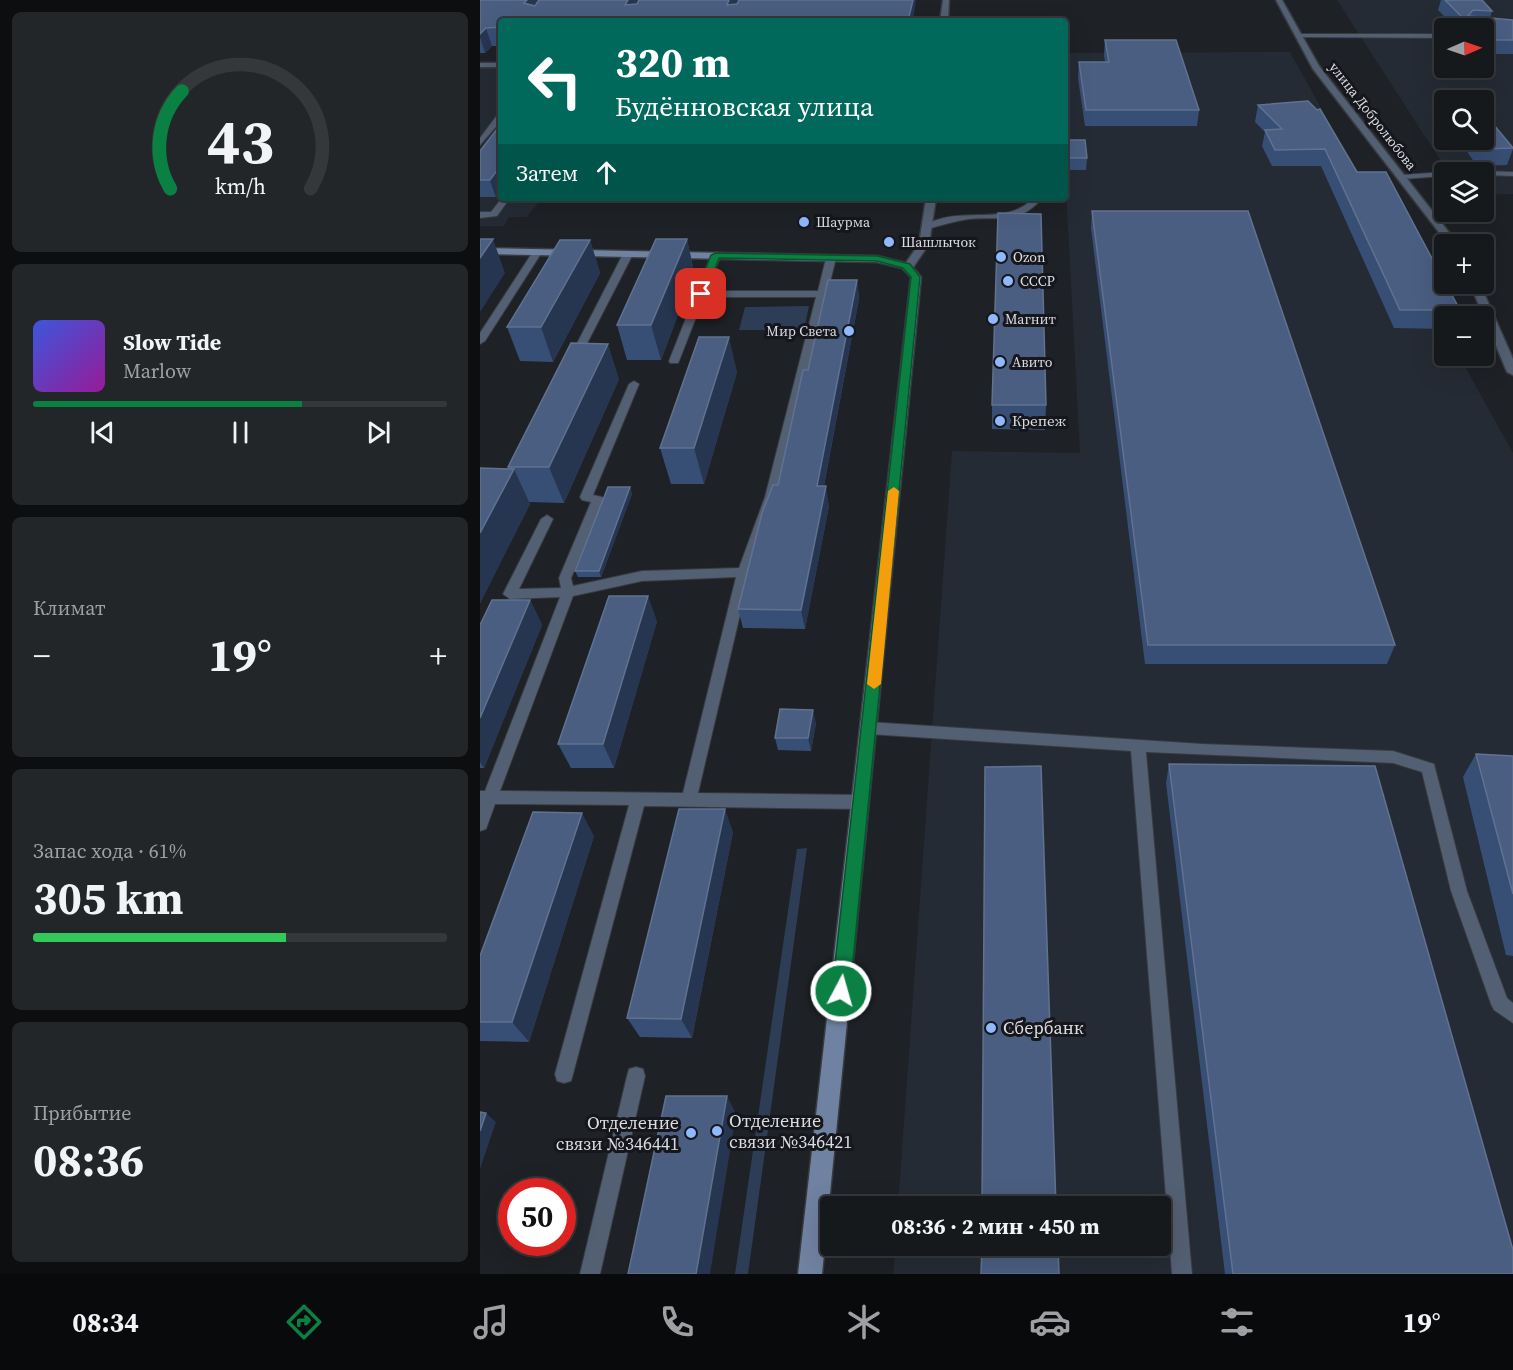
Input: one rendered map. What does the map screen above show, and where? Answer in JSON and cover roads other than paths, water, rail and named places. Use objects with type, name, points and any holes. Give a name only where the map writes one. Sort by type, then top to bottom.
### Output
[{"type":"main road","points":[[480,251],[877,259],[897,262],[908,267],[916,277],[810,1274]]},
{"type":"street","points":[[944,18],[945,0]]},
{"type":"street","name":"улица Добролюбова","points":[[1279,0],[1316,67],[1445,234]]},
{"type":"street","points":[[480,65],[498,65]]},
{"type":"street","points":[[908,267],[918,259],[924,248],[931,201]]},
{"type":"street","points":[[1479,294],[1513,372]]},
{"type":"lane","points":[[1299,36],[1434,37]]},
{"type":"lane","points":[[480,143],[497,126]]},
{"type":"lane","points":[[1494,173],[1513,174]]},
{"type":"lane","points":[[1402,177],[1434,175]]},
{"type":"lane","points":[[480,215],[494,214],[504,201]]},
{"type":"lane","points":[[928,226],[966,216],[1006,218],[1022,211],[1034,201]]},
{"type":"lane","points":[[480,341],[537,252]]},
{"type":"lane","points":[[573,361],[628,254]]},
{"type":"lane","points":[[674,361],[716,255]]},
{"type":"lane","points":[[689,800],[744,572],[771,496],[831,258]]},
{"type":"lane","points":[[701,294],[822,294]]},
{"type":"lane","points":[[480,824],[485,797],[568,592],[565,578],[598,500],[586,497],[634,384]]},
{"type":"lane","points":[[547,519],[510,594],[568,592],[642,576],[744,572]]},
{"type":"lane","points":[[869,728],[1138,746],[1393,757],[1429,768],[1459,891],[1500,1004],[1513,1014]]},
{"type":"lane","points":[[1138,746],[1182,1274]]},
{"type":"lane","points":[[485,797],[861,802]]},
{"type":"lane","points":[[564,1074],[638,799]]},
{"type":"lane","points":[[590,1274],[636,1076]]},
{"type":"place","name":"Шаурма","points":[[804,222]]},
{"type":"place","name":"Шашлычок","points":[[889,242]]},
{"type":"place","name":"Ozon","points":[[1001,257]]},
{"type":"place","name":"СССР","points":[[1008,281]]},
{"type":"place","name":"Магнит","points":[[993,319]]},
{"type":"place","name":"Мир Света","points":[[849,331]]},
{"type":"place","name":"Авито","points":[[1000,362]]},
{"type":"place","name":"Крепеж","points":[[1000,421]]},
{"type":"place","name":"Сбербанк","points":[[991,1028]]},
{"type":"place","name":"Отделение связи №346421","points":[[717,1131]]},
{"type":"place","name":"Отделение связи №346441","points":[[691,1133]]}]
